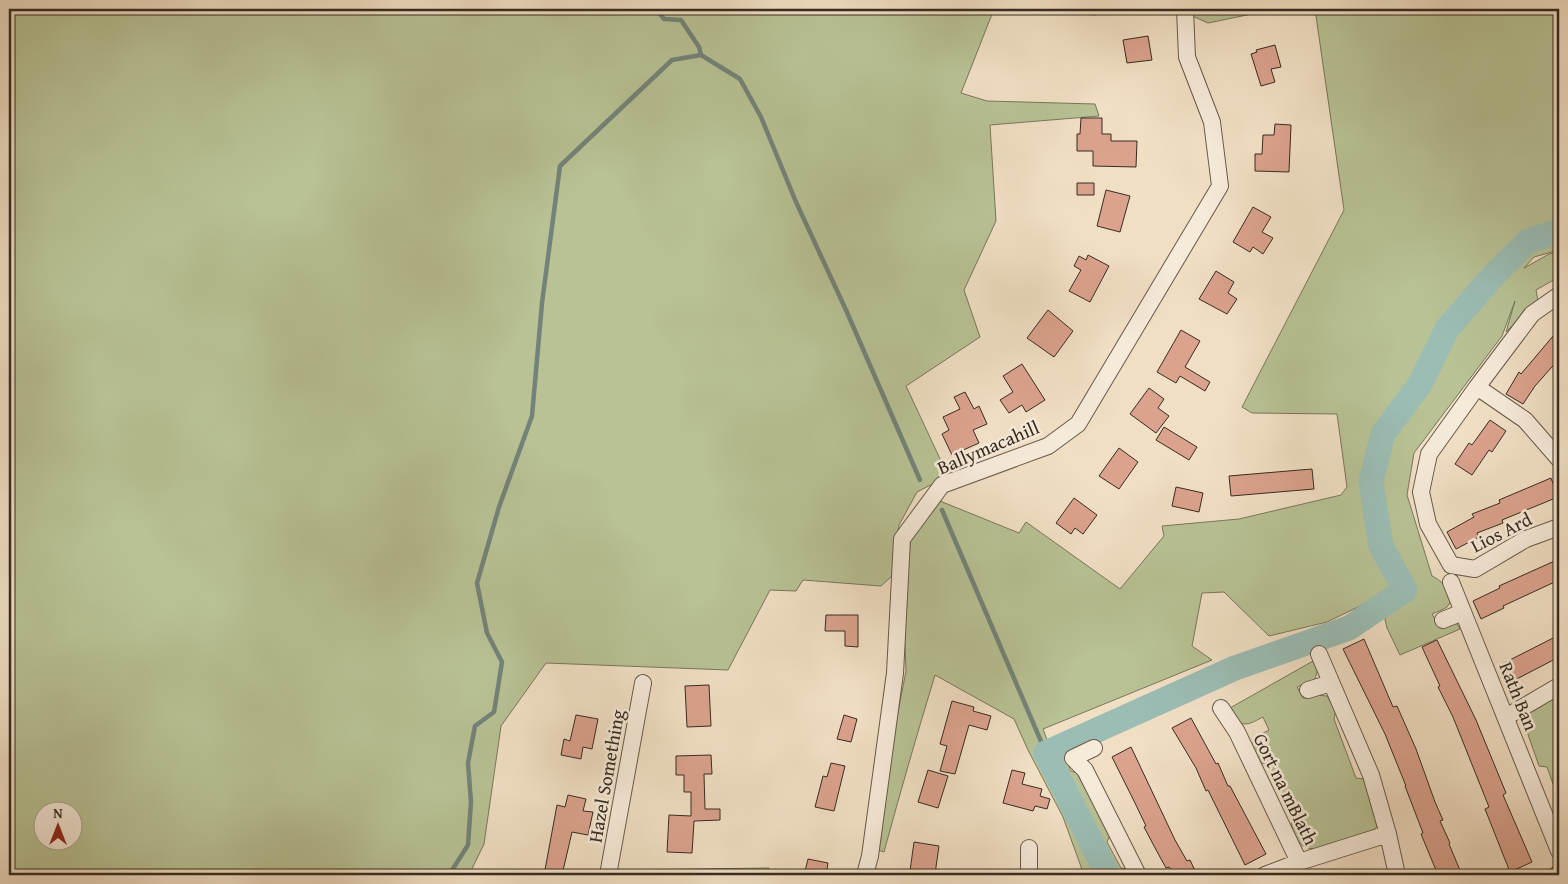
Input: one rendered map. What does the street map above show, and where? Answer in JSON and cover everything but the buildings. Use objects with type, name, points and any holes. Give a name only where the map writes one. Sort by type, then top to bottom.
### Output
[{"type":"street","name":"Ballymacahill","points":[[865,875],[870,856],[895,673],[902,538],[942,485],[1048,446],[1078,424],[1220,186],[1212,122],[1187,57],[1185,9]]},
{"type":"street","name":"Lios Ard","points":[[1559,294],[1532,314],[1430,454],[1421,492],[1428,524],[1451,566],[1475,569],[1526,538],[1559,527]]},
{"type":"street","points":[[1477,387],[1525,420],[1559,459]]},
{"type":"street","name":"Rath Ban","points":[[1451,582],[1559,851]]},
{"type":"street","points":[[1443,620],[1463,612]]},
{"type":"street","points":[[1319,654],[1330,683],[1372,775],[1397,875]]},
{"type":"street","name":"Hazel Something","points":[[608,875],[642,683]]},
{"type":"street","points":[[1308,690],[1330,683]]},
{"type":"street","points":[[1506,717],[1559,686]]},
{"type":"street","name":"Gort na mBlath","points":[[1220,708],[1243,730],[1299,862]]},
{"type":"street","points":[[1094,748],[1073,758],[1085,770],[1138,875]]},
{"type":"street","name":"Gort na mBlath","points":[[1265,875],[1299,862],[1388,834]]},
{"type":"street","points":[[1029,848],[1029,875]]},
{"type":"green space","points":[[9,9],[994,9],[961,93],[987,101],[1095,104],[1099,116],[990,125],[996,221],[964,290],[980,337],[906,386],[948,476],[917,492],[899,525],[892,576],[881,586],[803,580],[796,591],[770,590],[728,670],[546,663],[501,726],[484,844],[469,875],[38,875],[9,872]]},
{"type":"green space","points":[[1073,9],[1147,9],[1093,15]]},
{"type":"green space","points":[[1177,9],[1276,9],[1208,23]]},
{"type":"green space","points":[[1315,9],[1559,9],[1559,250],[1534,257],[1524,268],[1549,254],[1559,252],[1559,277],[1536,290],[1538,301],[1506,332],[1515,301],[1502,336],[1414,453],[1407,495],[1432,576],[1444,584],[1451,598],[1447,607],[1432,614],[1440,628],[1451,623],[1457,624],[1460,629],[1400,655],[1387,628],[1384,615],[1399,608],[1391,591],[1327,622],[1269,636],[1224,592],[1202,593],[1192,646],[1212,660],[1043,729],[1053,756],[1109,875],[1084,875],[1063,817],[1014,719],[935,675],[884,852],[878,850],[887,769],[906,671],[903,600],[911,536],[940,501],[1019,533],[1026,522],[1120,589],[1164,536],[1162,526],[1239,519],[1341,495],[1347,487],[1337,414],[1252,413],[1242,407],[1344,210]]},
{"type":"green space","points":[[1313,661],[1318,668],[1315,679],[1297,687],[1303,698],[1317,695],[1327,696],[1336,710],[1334,719],[1356,778],[1364,779],[1378,818],[1377,827],[1370,833],[1316,849],[1310,849],[1299,842],[1291,824],[1294,819],[1267,764],[1259,763],[1251,749],[1254,738],[1269,730],[1263,717],[1249,724],[1239,723],[1235,721],[1230,708]]},
{"type":"green space","points":[[1559,694],[1559,801],[1547,767],[1539,766],[1524,723],[1532,709]]},
{"type":"green space","points":[[1100,736],[1101,739],[1065,758],[1071,771],[1077,773],[1110,835],[1107,842],[1121,868],[1128,869],[1131,875],[1112,875],[1058,755]]},
{"type":"green space","points":[[769,868],[767,875],[623,875],[624,870]]},
{"type":"waterway","points":[[656,9],[664,19],[681,20],[699,47],[701,55]]},
{"type":"waterway","points":[[449,875],[468,845],[471,802],[468,763],[475,726],[494,712],[502,662],[487,633],[477,583],[499,507],[532,416],[542,303],[560,166],[672,60],[701,55],[740,79],[761,117],[796,202],[846,310],[920,480]]},
{"type":"waterway","points":[[1108,875],[1046,753],[1235,668],[1349,628],[1405,590],[1381,546],[1371,482],[1383,434],[1420,384],[1447,329],[1493,276],[1528,241],[1559,231]]},
{"type":"waterway","points":[[942,510],[1046,753]]}]
